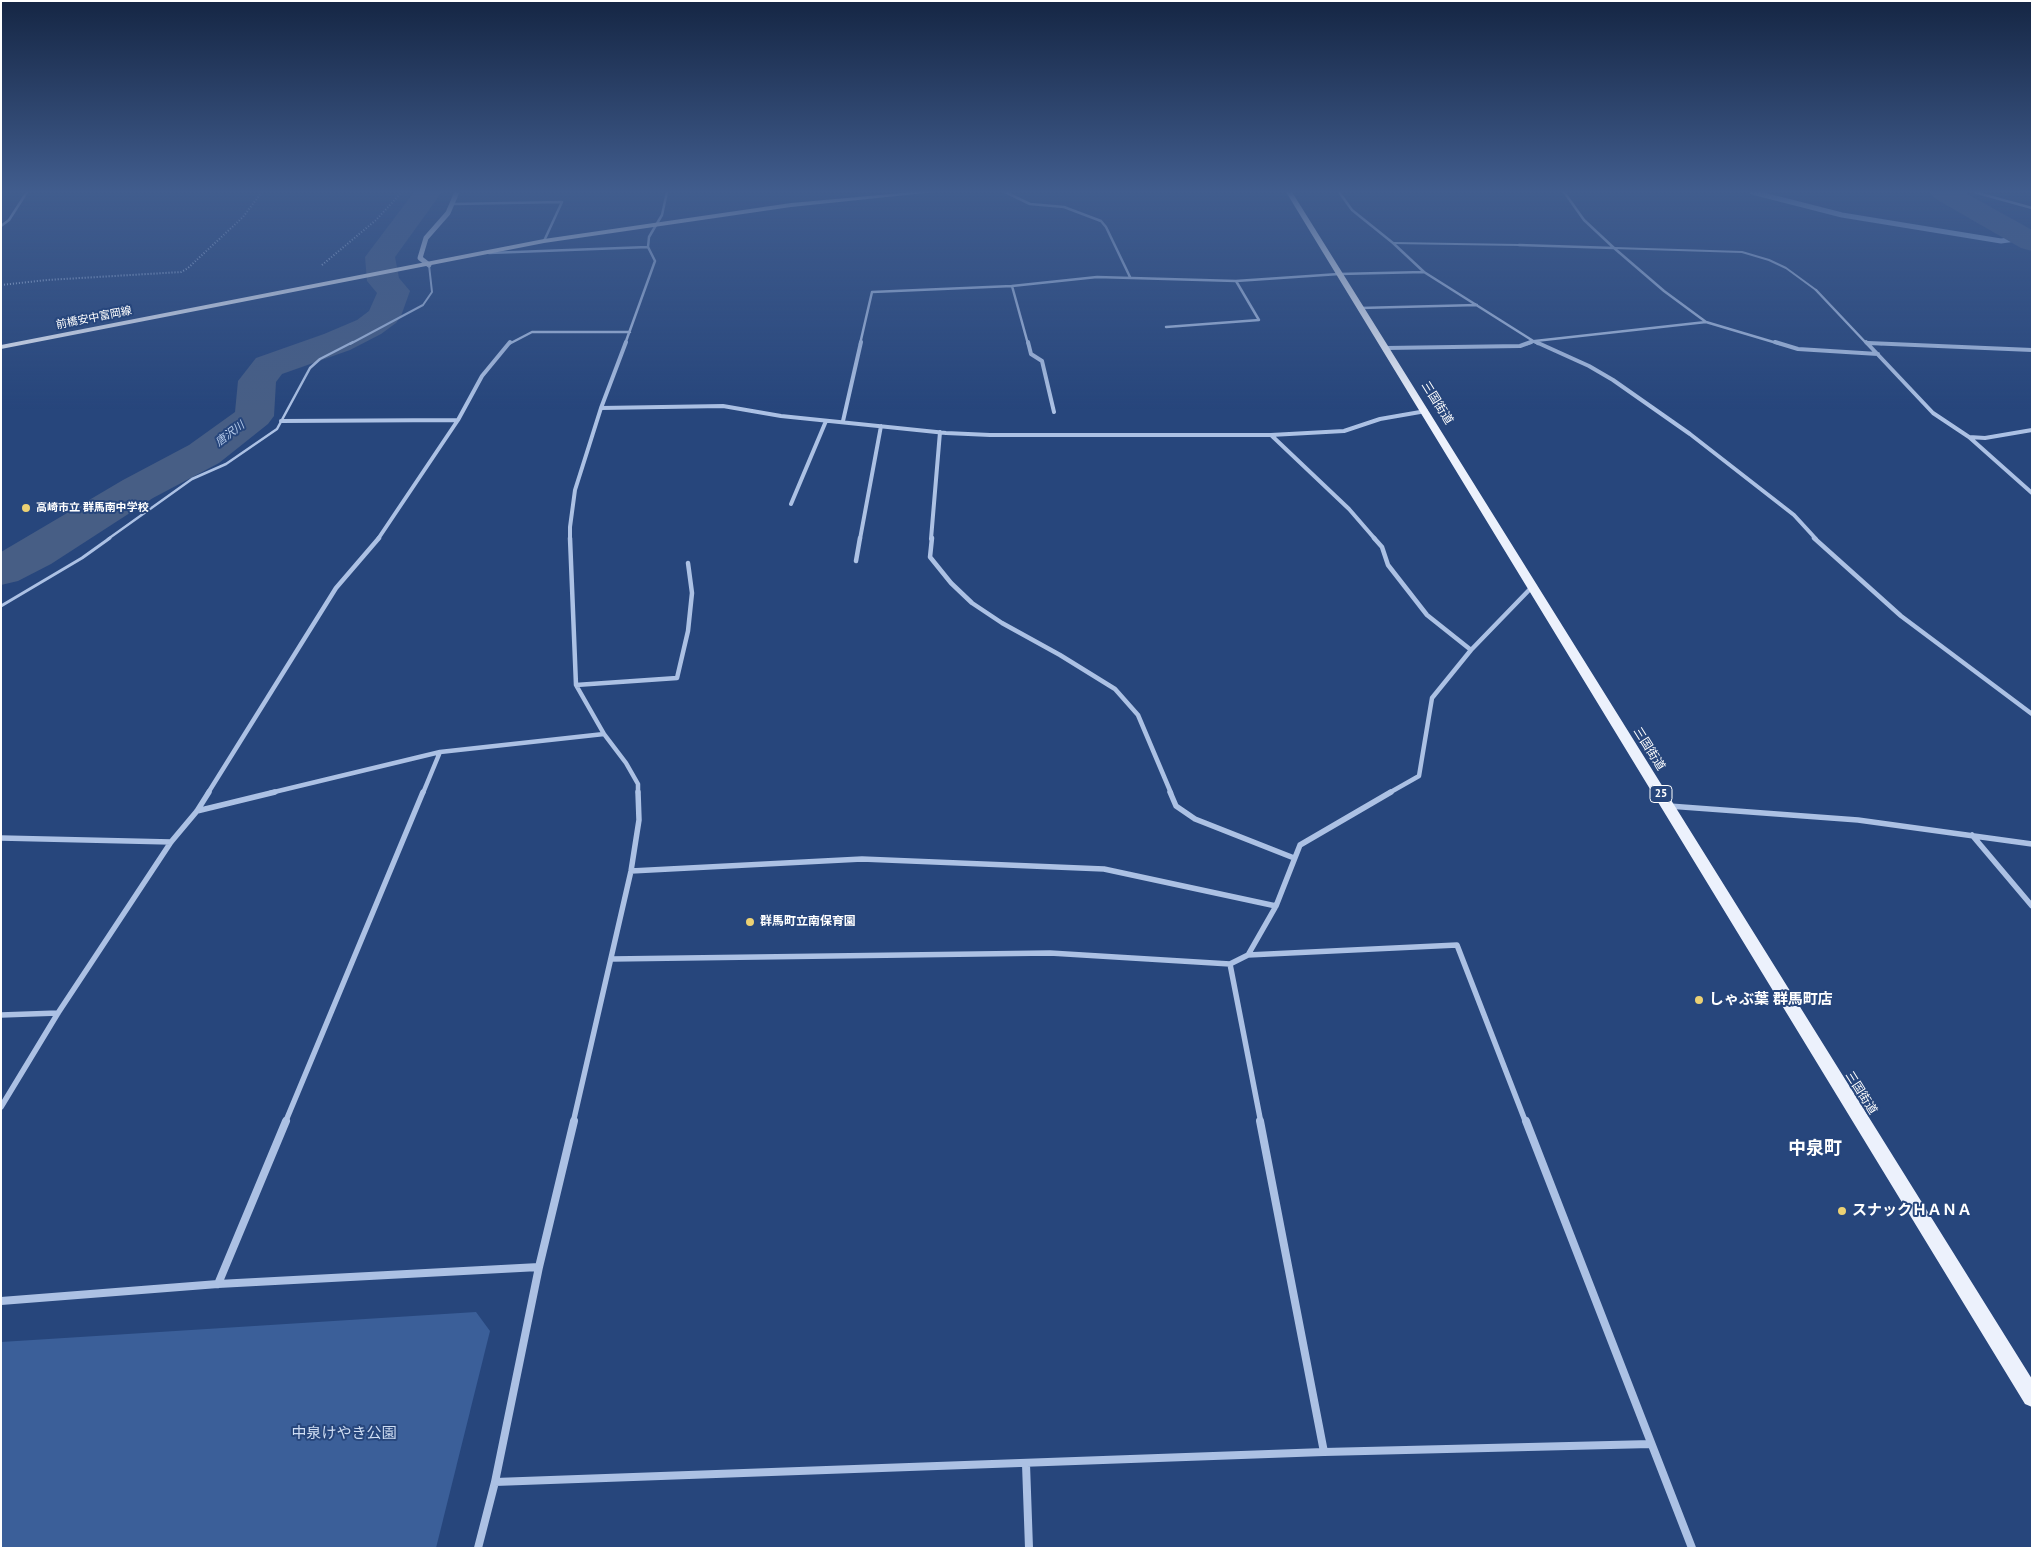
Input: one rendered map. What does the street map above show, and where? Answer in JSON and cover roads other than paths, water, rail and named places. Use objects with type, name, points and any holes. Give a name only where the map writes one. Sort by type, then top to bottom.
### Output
[{"type":"main road","name":"前橋安中富岡線","points":[[1,347],[432,264]]},
{"type":"main road","name":"三国街道","points":[[1333,264],[1426,411],[1532,587],[2032,1397]]},
{"type":"street","points":[[478,1548],[495,1482],[539,1267],[612,959],[640,820],[638,784],[626,763],[604,734],[576,684],[570,526],[575,490],[601,408],[654,264]]},
{"type":"street","points":[[1124,264],[1130,278]]},
{"type":"street","points":[[1416,264],[1424,272],[1535,342],[1589,366],[1613,380],[1690,434],[1794,515],[1817,541],[1901,616],[2032,714]]},
{"type":"street","points":[[1633,264],[1664,291],[1706,322],[1798,349],[1878,354]]},
{"type":"street","points":[[843,421],[872,292],[1012,286],[1064,279],[1130,278],[1236,281],[1339,274],[1424,272]]},
{"type":"street","points":[[1166,326],[1259,320],[1236,281]]},
{"type":"street","points":[[1012,286],[1031,354],[1042,361],[1054,412]]},
{"type":"street","points":[[1816,290],[1933,413],[1969,438],[2032,493]]},
{"type":"street","points":[[1360,308],[1477,306]]},
{"type":"street","points":[[1386,348],[1520,346],[1535,342],[1706,322]]},
{"type":"street","points":[[1,1106],[58,1013],[171,842],[197,811],[336,588],[376,542],[458,420],[482,376],[511,340],[532,332],[630,332]]},
{"type":"street","points":[[1868,343],[2032,350]]},
{"type":"street","points":[[601,408],[723,406],[781,416],[990,436],[1270,435],[1344,431],[1380,419],[1426,411]]},
{"type":"street","points":[[281,421],[458,420]]},
{"type":"street","points":[[791,504],[826,421]]},
{"type":"street","points":[[856,561],[881,426]]},
{"type":"street","points":[[1969,438],[1985,438],[2032,430]]},
{"type":"street","points":[[940,432],[930,557],[951,583],[972,603],[1002,623],[1060,655],[1115,689],[1138,715],[1176,806],[1195,819],[1294,858]]},
{"type":"street","points":[[1270,435],[1355,515],[1382,548],[1388,564],[1427,615],[1471,650]]},
{"type":"street","points":[[576,684],[677,678],[688,632],[692,593],[688,562]]},
{"type":"street","points":[[1248,956],[1276,906],[1300,845],[1419,776],[1432,698],[1471,650],[1532,587]]},
{"type":"street","points":[[197,811],[440,752],[604,734]]},
{"type":"street","points":[[218,1284],[440,752]]},
{"type":"street","points":[[1668,806],[1858,820],[2032,844]]},
{"type":"street","points":[[1972,835],[2032,906]]},
{"type":"street","points":[[1,838],[171,842]]},
{"type":"street","points":[[631,871],[862,859],[1104,869],[1276,906]]},
{"type":"street","points":[[612,959],[1050,953],[1230,964],[1248,956],[1458,945],[1692,1548]]},
{"type":"street","points":[[1230,964],[1324,1452]]},
{"type":"street","points":[[1,1015],[58,1013]]},
{"type":"street","points":[[1,1301],[218,1284],[539,1267]]},
{"type":"street","points":[[495,1482],[1324,1452],[1651,1444]]},
{"type":"street","points":[[1026,1464],[1029,1548]]},
{"type":"lane","points":[[1778,264],[1816,290]]},
{"type":"lane","points":[[1,606],[82,558],[192,479],[226,464],[277,429],[310,368],[320,359],[406,316],[423,305],[432,292],[429,265]]},
{"type":"waterway","name":"唐沢川","points":[[1,571],[34,554],[138,489],[204,454],[254,416],[257,381],[269,366],[337,342],[369,327],[384,316],[394,291],[383,281],[381,264]]},
{"type":"place","name":"高崎市立 群馬南中学校","points":[[26,508]]},
{"type":"place","name":"群馬町立南保育園","points":[[750,922]]},
{"type":"place","name":"しゃぶ葉 群馬町店","points":[[1699,1000]]},
{"type":"place","name":"スナックＨＡＮＡ","points":[[1842,1211]]},
{"type":"district","name":"中泉町","points":[[1815,1149]]},
{"type":"park label","name":"中泉けやき公園","points":[[344,1434]]}]
